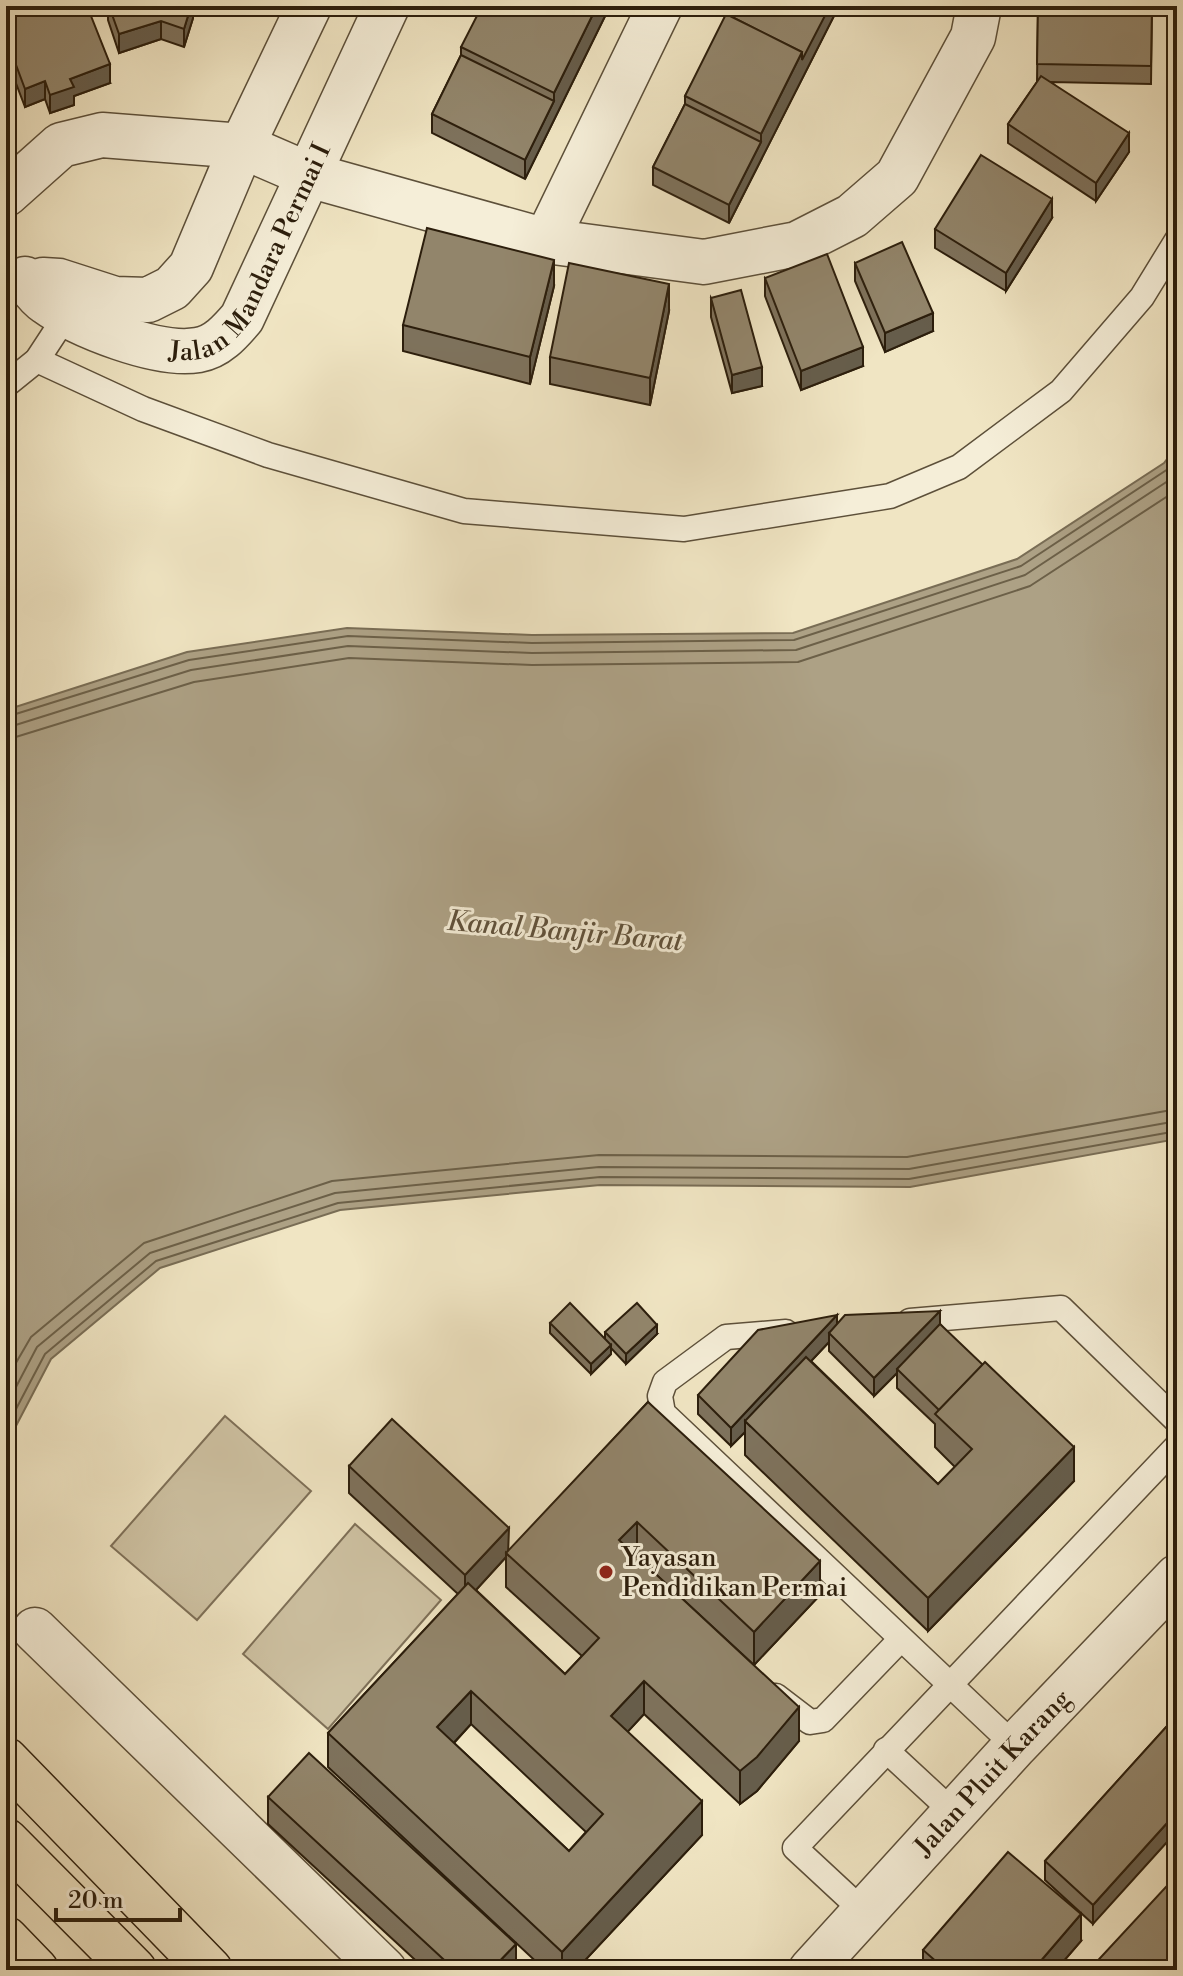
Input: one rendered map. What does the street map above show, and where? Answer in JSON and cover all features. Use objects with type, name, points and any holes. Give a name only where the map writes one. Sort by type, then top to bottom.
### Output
[{"type":"highway","points":[[6,1760],[210,1970]]},
{"type":"highway","points":[[6,1841],[134,1970]]},
{"type":"highway","points":[[6,1939],[36,1970]]},
{"type":"street","name":"Jalan Mandara Permai I","points":[[75,301],[148,300],[172,288],[191,267],[242,146],[309,6]]},
{"type":"street","name":"Jalan Mandara Permai I","points":[[16,275],[59,281],[75,301],[148,348],[172,352],[201,350],[225,337],[242,318],[387,6]]},
{"type":"street","points":[[546,241],[660,6]]},
{"type":"street","points":[[6,194],[61,145],[102,135],[242,146],[309,175],[546,241],[704,262],[797,244],[852,216],[897,177],[973,37],[979,6]]},
{"type":"street","name":"Jalan Pluit Karang","points":[[811,1970],[1015,1746],[1177,1577]]},
{"type":"street","points":[[35,1630],[384,1970]]},
{"type":"lane","points":[[37,360],[143,409],[268,455],[464,511],[684,529],[890,496],[959,467],[1061,391],[1142,297],[1177,240]]},
{"type":"lane","points":[[6,385],[37,360],[75,301]]},
{"type":"lane","points":[[880,1323],[1061,1308],[1177,1421]]},
{"type":"lane","points":[[803,1330],[726,1337],[665,1382],[659,1404],[663,1413],[1015,1746]]},
{"type":"lane","points":[[865,1913],[795,1848],[948,1683],[1177,1446]]},
{"type":"lane","points":[[763,1685],[798,1716],[810,1722],[823,1720],[901,1639]]},
{"type":"lane","points":[[886,1750],[954,1813]]},
{"type":"shaded area","points":[[225,1416],[311,1491],[197,1620],[111,1546]]},
{"type":"shaded area","points":[[355,1524],[441,1600],[328,1729],[243,1654]]},
{"type":"water","name":"Kanal Banjir Barat","points":[[1177,446],[1177,1139],[910,1187],[600,1185],[340,1210],[160,1268],[51,1359],[6,1445],[6,710],[187,652],[347,628],[532,635],[793,633],[1017,559],[1164,463]]},
{"type":"building","points":[[43,6],[87,6],[110,64],[70,79],[74,87],[50,95],[45,81],[25,89],[6,38],[6,20]]},
{"type":"building","points":[[109,6],[191,6],[184,29],[161,21],[119,34]]},
{"type":"building","points":[[482,6],[597,6],[554,93],[461,47]]},
{"type":"building","points":[[735,6],[830,6],[802,60],[802,52],[730,16]]},
{"type":"building","points":[[1038,6],[1152,6],[1151,66],[1037,64]]},
{"type":"building","points":[[726,14],[802,52],[761,134],[685,96]]},
{"type":"building","points":[[461,55],[554,101],[525,160],[432,114]]},
{"type":"building","points":[[1041,76],[1129,133],[1096,183],[1008,124]]},
{"type":"building","points":[[685,104],[761,142],[729,205],[653,167]]},
{"type":"building","points":[[981,155],[1052,199],[1006,273],[935,229]]},
{"type":"building","points":[[427,228],[554,260],[530,357],[403,325]]},
{"type":"building","points":[[902,242],[933,313],[885,333],[855,263]]},
{"type":"building","points":[[827,254],[863,347],[801,371],[765,278]]},
{"type":"building","points":[[569,263],[669,284],[650,378],[550,357]]},
{"type":"building","points":[[741,290],[762,367],[732,375],[711,298]]},
{"type":"building","points":[[570,1303],[611,1345],[591,1364],[550,1323]]},
{"type":"building","points":[[637,1303],[657,1325],[626,1354],[605,1332]]},
{"type":"building","points":[[940,1311],[874,1378],[829,1333],[845,1315]]},
{"type":"building","points":[[837,1315],[731,1428],[698,1395],[758,1330]]},
{"type":"building","points":[[940,1324],[983,1365],[939,1410],[897,1369]]},
{"type":"building","points":[[806,1357],[938,1484],[972,1449],[935,1414],[985,1362],[1074,1447],[928,1598],[745,1421]]},
{"type":"building","points":[[648,1402],[820,1561],[754,1632],[637,1522],[619,1540],[799,1707],[757,1757],[740,1771],[644,1681],[611,1716],[702,1801],[562,1952],[328,1733],[468,1583],[565,1674],[599,1638],[506,1553]],"holes":[[[471,1691],[603,1814],[569,1851],[437,1727]]]},
{"type":"building","points":[[392,1419],[509,1528],[465,1575],[349,1466]]},
{"type":"building","points":[[1177,1715],[1177,1812],[1093,1905],[1045,1861]]},
{"type":"building","points":[[309,1753],[516,1944],[491,1970],[455,1970],[268,1797]]},
{"type":"building","points":[[1008,1852],[1081,1914],[1033,1970],[946,1970],[923,1950]]},
{"type":"building","points":[[1177,1875],[1177,1970],[1089,1970]]},
{"type":"place","name":"Yayasan Pendidikan Permai","points":[[606,1572]]}]
